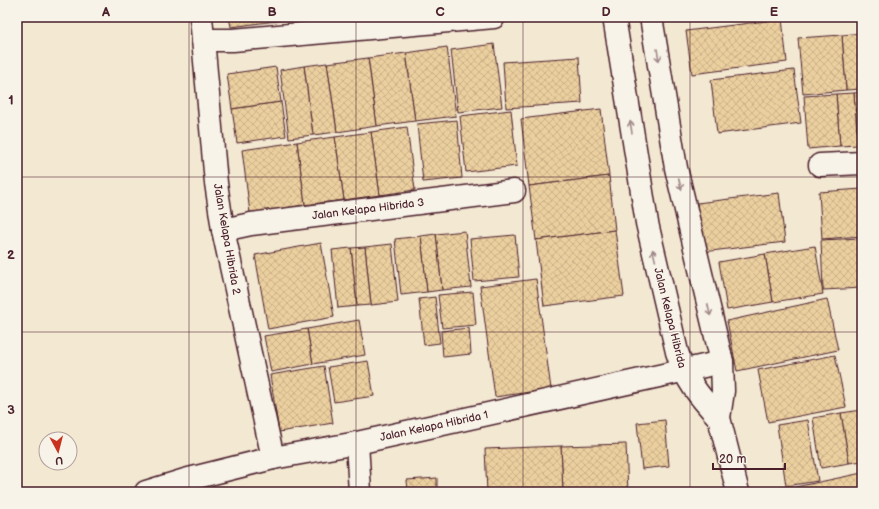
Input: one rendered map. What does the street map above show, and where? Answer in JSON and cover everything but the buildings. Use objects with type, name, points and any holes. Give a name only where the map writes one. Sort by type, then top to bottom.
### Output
[{"type":"street","name":"Jalan Kelapa Hibrida 2","points":[[201,17],[216,183],[223,230],[273,458]]},
{"type":"street","points":[[203,40],[241,39],[494,17]]},
{"type":"street","name":"Jalan Kelapa Hibrida","points":[[614,17],[647,223],[676,352],[683,372],[696,393],[719,418]]},
{"type":"street","points":[[651,17],[676,168],[722,362],[723,391],[719,418],[738,492]]},
{"type":"street","points":[[820,165],[862,163]]},
{"type":"street","name":"Jalan Kelapa Hibrida 3","points":[[223,230],[251,224],[514,191]]},
{"type":"street","name":"Jalan Kelapa Hibrida 1","points":[[146,492],[186,486],[273,458],[357,443],[683,372],[722,362]]},
{"type":"street","points":[[357,443],[360,492]]}]
